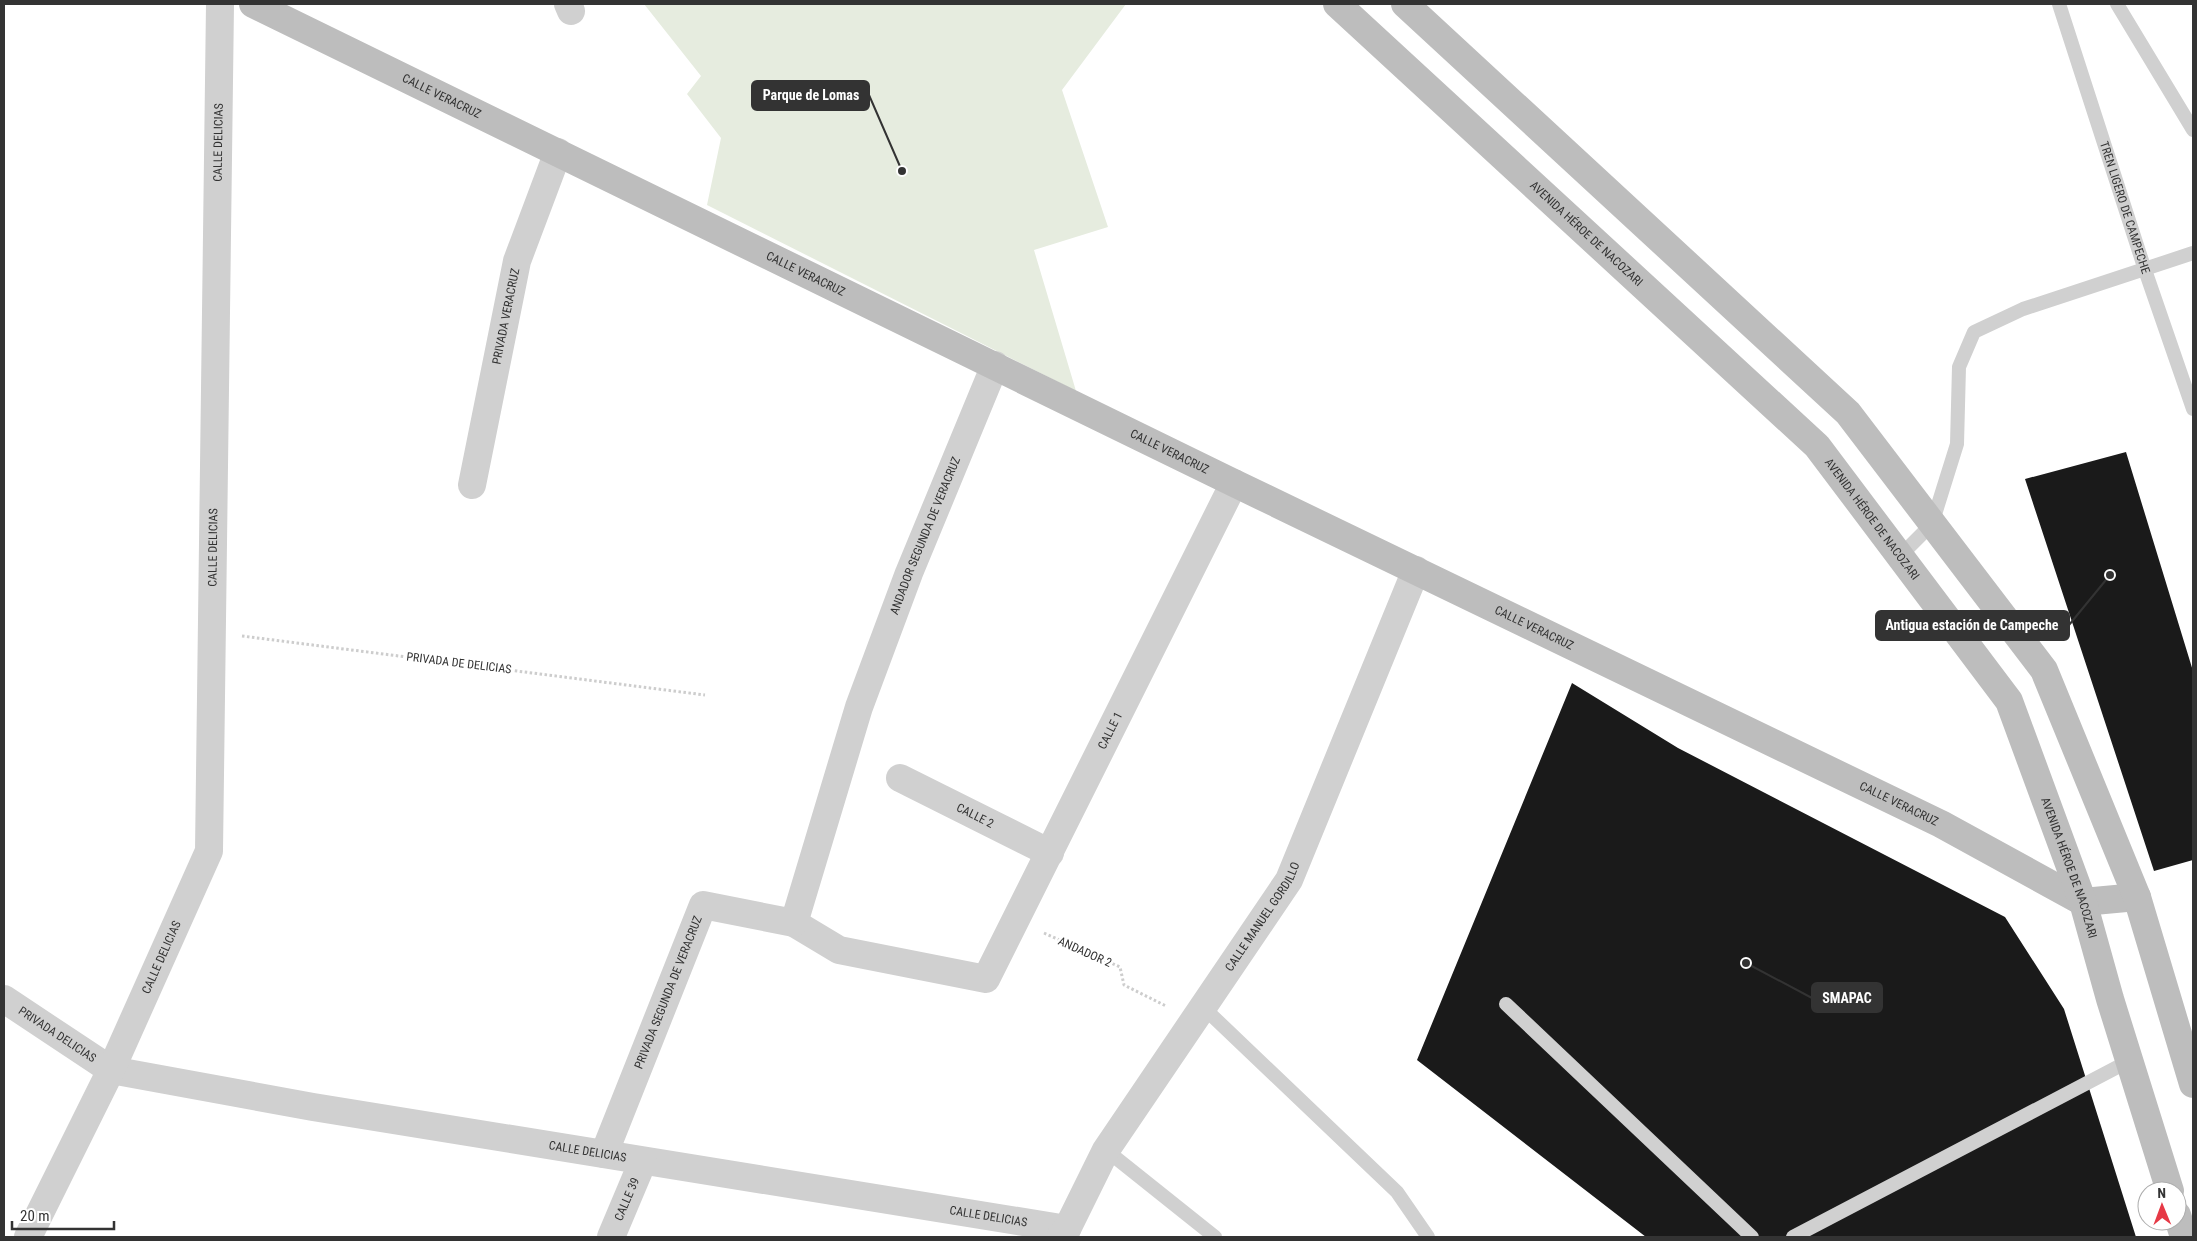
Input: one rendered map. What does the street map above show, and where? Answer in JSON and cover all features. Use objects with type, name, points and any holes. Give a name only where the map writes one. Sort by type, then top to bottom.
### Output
[{"type":"main road","name":"CALLE VERACRUZ","points":[[253,4],[1234,483],[1941,824],[2083,902]]},
{"type":"main road","name":"AVENIDA HÉROE DE NACOZARI","points":[[1337,4],[1816,446],[2009,701],[2083,902],[2129,1061],[2167,1181]]},
{"type":"main road","points":[[1405,4],[1848,413],[2044,670],[2137,897],[2193,1084]]},
{"type":"main road","points":[[2083,902],[2137,897]]},
{"type":"street","name":"CALLE DELICIAS","points":[[28,1237],[111,1070],[209,851],[220,4]]},
{"type":"street","name":"PRIVADA VERACRUZ","points":[[472,485],[517,262],[558,152]]},
{"type":"street","name":"ANDADOR SEGUNDA DE VERACRUZ","points":[[794,923],[859,707],[909,573],[994,366]]},
{"type":"street","name":"CALLE 1","points":[[794,923],[839,950],[986,979],[1234,483]]},
{"type":"street","name":"CALLE MANUEL GORDILLO","points":[[1064,1233],[1106,1150],[1200,1014],[1289,880],[1416,570]]},
{"type":"street","name":"CALLE 2","points":[[900,778],[1050,852]]},
{"type":"street","name":"PRIVADA SEGUNDA DE VERACRUZ","points":[[604,1154],[703,905],[794,923]]},
{"type":"street","name":"PRIVADA DELICIAS","points":[[4,999],[111,1070]]},
{"type":"street","name":"CALLE DELICIAS","points":[[111,1070],[312,1107],[604,1154],[1064,1233]]},
{"type":"street","name":"CALLE 39","points":[[611,1237],[643,1161]]},
{"type":"lane","name":"TREN LIGERO DE CAMPECHE","points":[[2060,4],[2145,270],[2193,409]]},
{"type":"lane","points":[[2117,4],[2193,130]]},
{"type":"lane","points":[[1900,556],[1932,524],[1957,444],[1959,367],[1974,332],[2024,309],[2193,253]]},
{"type":"lane","points":[[1506,1004],[1752,1237]]},
{"type":"lane","points":[[1200,1014],[1397,1192],[1428,1237]]},
{"type":"lane","points":[[1793,1237],[2129,1061]]},
{"type":"lane","points":[[1106,1150],[1215,1237]]},
{"type":"path","name":"PRIVADA DE DELICIAS","points":[[212,632],[705,695]]},
{"type":"path","name":"ANDADOR 2","points":[[1016,921],[1120,967],[1124,985],[1200,1014]]},
{"type":"shaded area","points":[[644,4],[1126,4],[1062,90],[1108,227],[1034,250],[1076,391],[707,205],[721,138],[687,94],[701,76]]},
{"type":"building","points":[[2126,452],[2193,671],[2193,860],[2154,871],[2025,479]]},
{"type":"building","points":[[1572,683],[1678,748],[2005,917],[2064,1009],[2136,1237],[1646,1237],[1417,1060]]},
{"type":"place","name":"Parque de Lomas","points":[[902,171]]},
{"type":"place","name":"Antigua estación de Campeche","points":[[2110,575]]},
{"type":"place","name":"SMAPAC","points":[[1746,963]]}]
